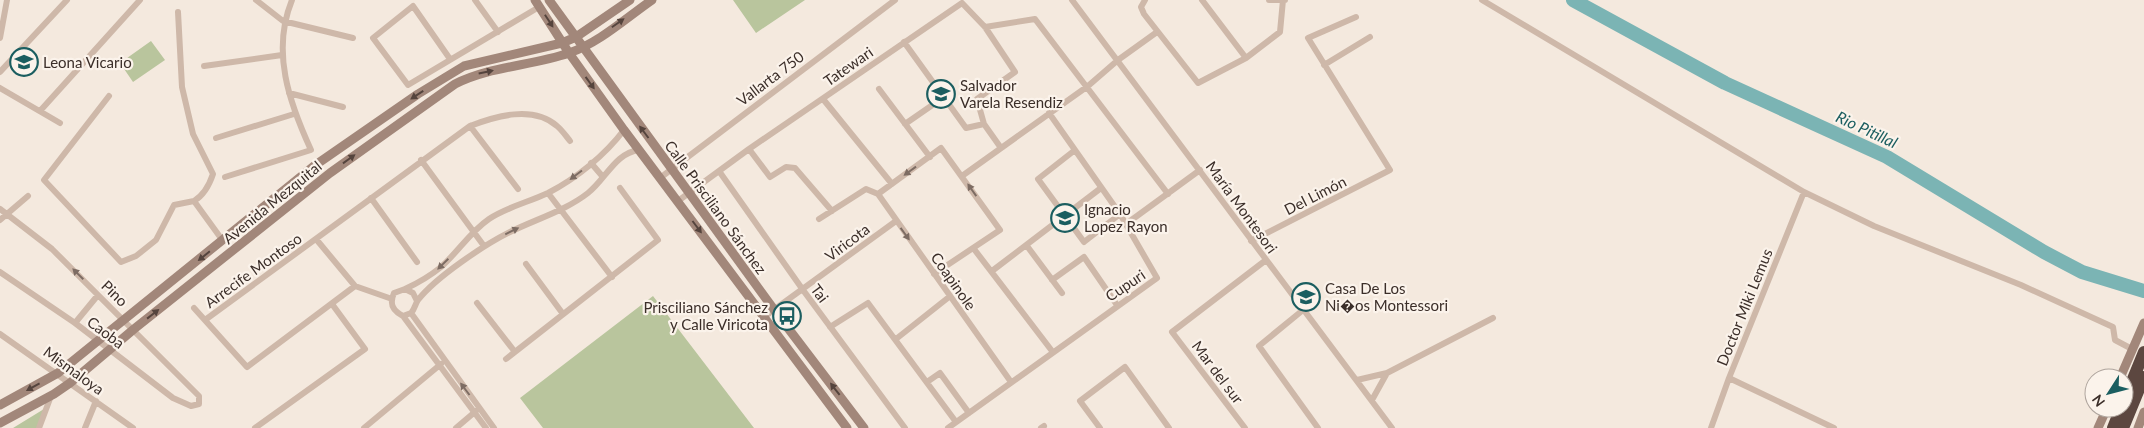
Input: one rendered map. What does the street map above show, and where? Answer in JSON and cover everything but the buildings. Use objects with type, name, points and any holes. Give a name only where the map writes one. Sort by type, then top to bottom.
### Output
[{"type":"highway","points":[[2132,368],[2137,349]]},
{"type":"highway","points":[[2123,428],[2144,377]]},
{"type":"main road","name":"Calle Prisciliano Sánchez","points":[[549,0],[775,311],[864,428]]},
{"type":"main road","name":"Avenida Mezquital","points":[[0,405],[58,373],[99,342],[314,166],[418,94],[464,66],[562,43],[576,36],[630,0]]},
{"type":"main road","name":"Avenida Mezquital","points":[[0,423],[51,396],[70,383],[134,329],[330,173],[455,84],[472,75],[531,64],[569,54],[584,47],[652,0]]},
{"type":"main road","name":"Calle Prisciliano Sánchez","points":[[537,3],[569,54],[624,130],[847,428]]},
{"type":"main road","points":[[2126,368],[2137,349],[2144,323]]},
{"type":"main road","points":[[2138,428],[2144,412]]},
{"type":"street","points":[[0,38],[7,0]]},
{"type":"street","points":[[0,72],[67,0]]},
{"type":"street","points":[[40,111],[140,0]]},
{"type":"street","points":[[256,0],[283,20],[353,38]]},
{"type":"street","points":[[225,176],[311,150],[294,114],[282,55],[283,20],[292,0]]},
{"type":"street","points":[[475,0],[498,32]]},
{"type":"street","name":"Vallarta 750","points":[[660,178],[895,0]]},
{"type":"street","name":"María Montesori","points":[[1072,0],[1392,428]]},
{"type":"street","points":[[1145,0],[1141,7],[1157,32],[1198,83],[1246,58],[1280,32],[1284,0],[1269,0]]},
{"type":"street","points":[[1202,0],[1246,58]]},
{"type":"street","points":[[1482,0],[1556,46],[1680,116],[1804,192],[1874,226],[2021,285],[2113,327],[2115,340],[2137,349]]},
{"type":"street","points":[[450,59],[413,6],[373,38],[408,85],[498,32],[537,3]]},
{"type":"street","name":"Tatewari","points":[[678,202],[749,149],[962,3],[984,27],[1016,72],[977,99],[984,124]]},
{"type":"street","points":[[109,96],[44,180],[121,262],[126,262],[156,240],[174,205],[194,201],[200,197],[213,174],[193,134],[182,87],[178,12]]},
{"type":"street","points":[[1356,17],[1308,38],[1324,65],[1370,37]]},
{"type":"street","points":[[984,27],[1035,19],[1088,86],[1168,194]]},
{"type":"street","points":[[962,176],[1088,86],[1118,60],[1157,32]]},
{"type":"street","points":[[904,42],[966,128],[984,124],[1001,148]]},
{"type":"street","points":[[204,66],[282,55]]},
{"type":"street","name":"Del Limón","points":[[1251,241],[1390,170],[1324,65]]},
{"type":"street","points":[[0,88],[60,123]]},
{"type":"street","points":[[879,89],[930,157]]},
{"type":"street","points":[[289,93],[342,107]]},
{"type":"street","points":[[906,124],[944,97]]},
{"type":"street","points":[[823,99],[892,184]]},
{"type":"street","name":"Cupuri","points":[[948,428],[1052,351],[1157,278],[1120,214],[1049,113]]},
{"type":"street","points":[[216,138],[294,114]]},
{"type":"street","points":[[316,239],[421,160],[470,126],[505,114],[525,114],[547,120],[558,126],[570,141]]},
{"type":"street","points":[[470,126],[518,188]]},
{"type":"street","points":[[494,428],[438,366],[403,316],[393,309],[392,299],[399,290],[405,289],[428,277],[442,266],[474,231],[490,218],[548,193],[573,178],[614,142],[624,130]]},
{"type":"street","points":[[818,219],[866,188],[878,194],[941,148],[1000,230],[934,274]]},
{"type":"street","points":[[749,149],[770,177],[786,167],[794,168],[832,210]]},
{"type":"street","points":[[403,316],[411,313],[417,302],[484,246],[560,210],[589,193],[622,157],[630,151],[639,150]]},
{"type":"street","points":[[1075,150],[1038,179],[1084,242],[1120,214]]},
{"type":"street","points":[[421,160],[484,246]]},
{"type":"street","points":[[591,163],[602,177]]},
{"type":"street","points":[[1126,224],[1200,170]]},
{"type":"street","name":"Tai","points":[[719,171],[802,290],[905,428]]},
{"type":"street","points":[[506,359],[658,240],[620,188]]},
{"type":"street","points":[[992,271],[1101,188]]},
{"type":"street","name":"Doctor Miki Lemus","points":[[1804,192],[1729,378],[1834,428]]},
{"type":"street","points":[[548,193],[612,277]]},
{"type":"street","name":"Coapinole","points":[[878,194],[949,297],[1011,382]]},
{"type":"street","points":[[0,220],[28,196]]},
{"type":"street","points":[[371,198],[417,262]]},
{"type":"street","points":[[194,201],[223,240]]},
{"type":"street","name":"Pino","points":[[0,209],[52,249],[125,320],[198,396],[199,404]]},
{"type":"street","name":"Viricota","points":[[764,317],[775,311],[896,221]]},
{"type":"street","name":"Arrecife Montoso","points":[[205,320],[316,239],[355,286]]},
{"type":"street","points":[[1027,246],[1062,293]]},
{"type":"street","points":[[974,249],[1052,351]]},
{"type":"street","points":[[1052,280],[1084,257],[1117,305]]},
{"type":"street","name":"Mar del sur","points":[[1245,428],[1172,332],[1266,260]]},
{"type":"street","points":[[526,264],[564,314]]},
{"type":"street","name":"Caoba","points":[[0,272],[75,323],[173,398],[191,406],[199,404]]},
{"type":"street","points":[[194,308],[247,367],[355,286],[392,299]]},
{"type":"street","points":[[405,289],[413,293],[417,302]]},
{"type":"street","points":[[75,323],[98,295]]},
{"type":"street","points":[[896,339],[949,297]]},
{"type":"street","points":[[830,327],[868,302],[956,422]]},
{"type":"street","points":[[478,303],[515,352]]},
{"type":"street","points":[[255,428],[365,349],[332,304]]},
{"type":"street","points":[[1302,310],[1259,346],[1318,428]]},
{"type":"street","points":[[411,313],[477,411],[486,428]]},
{"type":"street","points":[[1357,380],[1387,373],[1493,318]]},
{"type":"street","name":"Mismaloya","points":[[0,334],[58,373],[133,428]]},
{"type":"street","points":[[364,428],[444,361]]},
{"type":"street","points":[[1100,428],[1080,401],[1124,368],[1169,428]]},
{"type":"street","points":[[1372,400],[1387,373]]},
{"type":"street","points":[[927,382],[940,374],[969,413]]},
{"type":"street","points":[[1711,428],[1729,378]]},
{"type":"street","points":[[38,428],[51,396]]},
{"type":"street","points":[[85,428],[96,401]]},
{"type":"street","points":[[456,428],[477,411]]},
{"type":"green space","points":[[733,0],[805,0],[756,33]]},
{"type":"green space","points":[[151,41],[165,60],[133,82],[120,63]]},
{"type":"green space","points":[[653,296],[754,428],[543,428],[520,398]]},
{"type":"green space","points":[[44,409],[37,428],[13,428]]},
{"type":"waterway","name":"Rio Pitillal","points":[[1573,0],[1725,83],[1887,157],[2044,252],[2082,272],[2144,291]]},
{"type":"place","name":"Leona Vicario","points":[[24,62]]},
{"type":"place","name":"Salvador Varela Resendiz","points":[[941,94]]},
{"type":"place","name":"Ignacio Lopez Rayon","points":[[1065,218]]},
{"type":"place","name":"Casa De Los Ni�os Montessori","points":[[1306,297]]},
{"type":"place","name":"Prisciliano Sánchez y Calle Viricota","points":[[787,316]]}]
